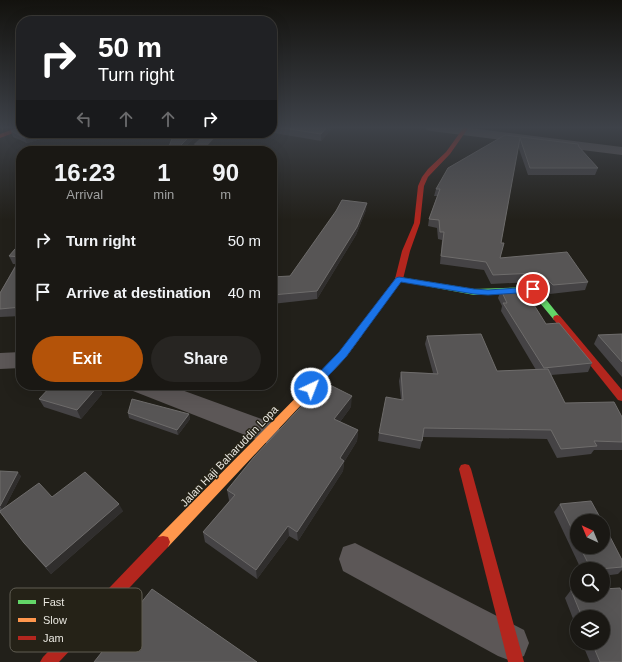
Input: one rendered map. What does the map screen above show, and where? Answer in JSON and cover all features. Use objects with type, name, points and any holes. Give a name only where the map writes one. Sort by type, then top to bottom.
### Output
[{"type":"street","name":"Jalan Haji Baharuddin Lopa","points":[[119,588],[342,355],[399,279],[406,251],[417,222],[421,186],[430,170],[444,158]]},
{"type":"street","points":[[399,279],[474,292],[533,289],[604,372],[622,397]]},
{"type":"street","points":[[0,361],[16,360]]},
{"type":"street","points":[[155,390],[268,433]]},
{"type":"street","points":[[465,469],[513,652]]},
{"type":"street","points":[[355,560],[513,652]]},
{"type":"street","name":"Jalan Haji Baharuddin Lopa","points":[[48,662],[58,652]]},
{"type":"building","points":[[465,158],[516,158],[501,243],[504,243],[500,258],[567,252],[588,282],[553,285],[544,276],[536,273],[493,275],[486,262],[441,256],[444,232],[440,232],[439,220],[429,219],[440,189],[436,189],[448,168]]},
{"type":"building","points":[[527,158],[589,158],[598,168],[530,168]]},
{"type":"building","points":[[342,200],[367,203],[357,227],[317,291],[277,295],[277,277],[290,276],[336,211]]},
{"type":"building","points":[[16,248],[16,257],[9,256]]},
{"type":"building","points":[[16,266],[16,307],[0,309],[0,293]]},
{"type":"building","points":[[524,289],[546,324],[559,323],[592,363],[544,368],[503,303],[507,303],[501,290]]},
{"type":"building","points":[[481,334],[497,371],[548,369],[565,403],[614,402],[622,417],[622,442],[594,441],[597,446],[561,449],[551,430],[424,428],[422,441],[379,433],[386,397],[403,400],[401,372],[438,374],[427,336]]},
{"type":"building","points":[[622,334],[622,362],[598,335]]},
{"type":"building","points":[[324,382],[352,396],[334,419],[358,430],[340,458],[344,461],[297,532],[288,526],[256,570],[203,532],[235,495],[227,490],[254,457]]},
{"type":"building","points":[[47,390],[95,390],[77,410],[39,399]]},
{"type":"building","points":[[132,399],[189,414],[177,430],[128,413]]},
{"type":"building","points":[[0,471],[18,472],[0,506]]},
{"type":"building","points":[[85,472],[119,504],[46,567],[24,543],[0,511],[39,483],[52,497]]},
{"type":"building","points":[[591,501],[598,514],[570,514],[570,525],[560,504]]},
{"type":"building","points":[[610,537],[622,560],[622,567],[610,568],[610,562],[588,562],[584,554],[610,554]]},
{"type":"building","points":[[620,588],[622,592],[622,662],[600,662],[595,650],[610,650],[610,610],[579,610],[576,602],[610,602],[610,589]]},
{"type":"building","points":[[152,589],[257,662],[94,662],[102,652],[142,652],[142,602]]},
{"type":"traffic: fast","points":[[399,279],[474,292],[533,289],[557,318]]},
{"type":"traffic: slow","points":[[163,542],[343,355],[358,334]]},
{"type":"traffic: jam","points":[[358,334],[399,279],[406,251],[417,223],[421,186],[430,170],[443,158]]},
{"type":"traffic: jam","points":[[557,318],[622,397]]},
{"type":"traffic: jam","points":[[465,469],[516,662]]},
{"type":"traffic: jam","points":[[119,588],[163,542]]},
{"type":"traffic: jam","points":[[48,662],[58,652]]},
{"type":"route","points":[[311,388],[342,355],[399,279],[474,292],[533,289]]}]
